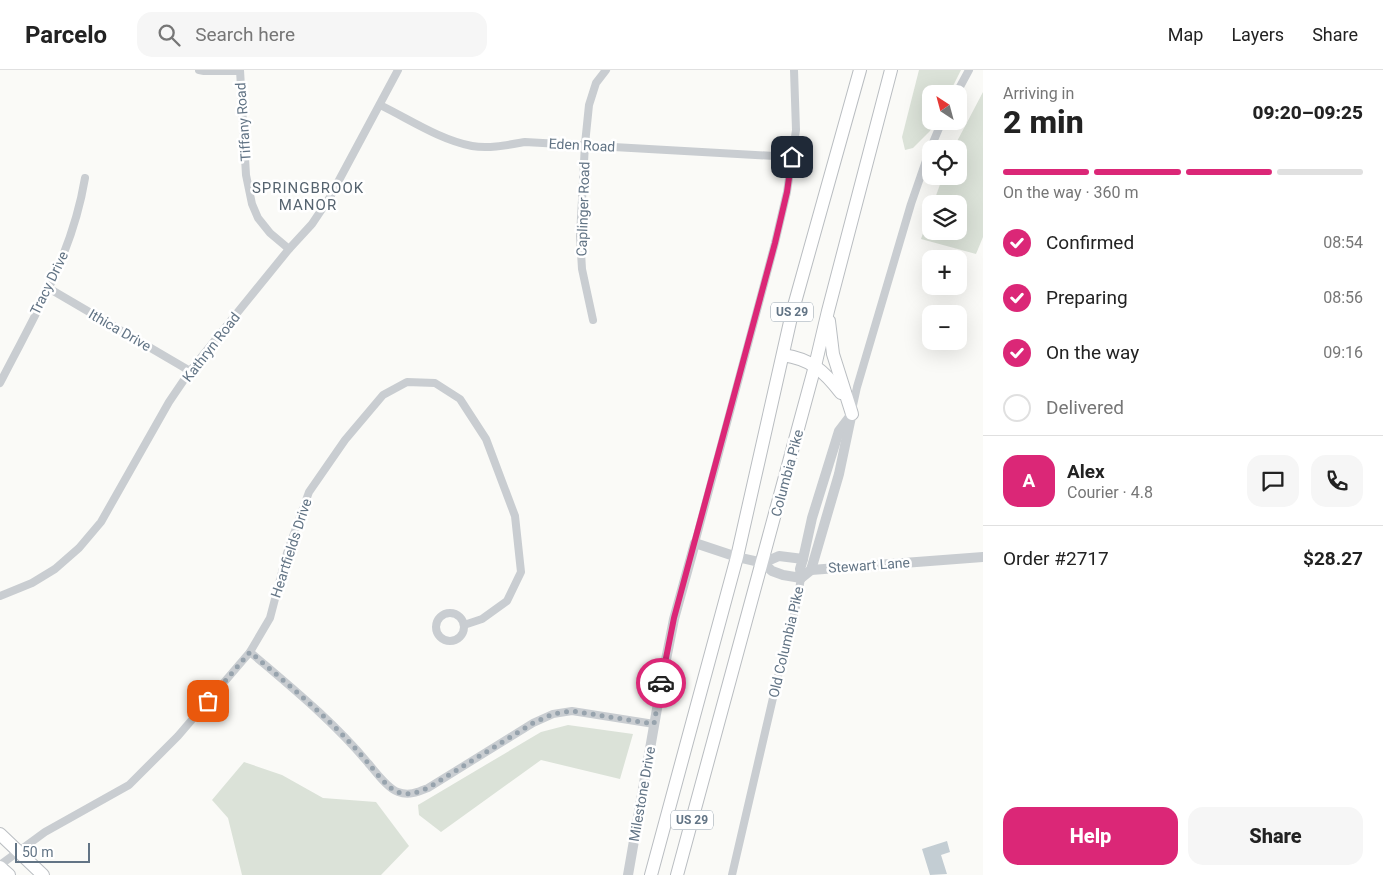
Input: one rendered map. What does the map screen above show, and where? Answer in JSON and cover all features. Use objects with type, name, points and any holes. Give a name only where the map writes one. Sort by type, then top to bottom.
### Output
[{"type":"main road","name":"Columbia Pike","points":[[651,875],[737,557],[792,313],[860,70]]},
{"type":"main road","name":"Columbia Pike","points":[[677,875],[763,563],[891,70]]},
{"type":"main road","points":[[828,311],[833,354],[852,414]]},
{"type":"main road","points":[[783,355],[794,356],[827,374],[846,398]]},
{"type":"main road","points":[[0,834],[43,875]]},
{"type":"main road","points":[[0,866],[8,875]]},
{"type":"street","points":[[199,70],[240,71]]},
{"type":"street","name":"Kathryn Road","points":[[0,596],[32,583],[54,569],[79,548],[96,529],[118,494],[169,402],[190,371],[289,249],[312,224],[330,197],[398,70]]},
{"type":"street","name":"Caplinger Road","points":[[594,320],[583,277],[580,236],[589,105],[596,83],[606,70]]},
{"type":"street","name":"Milestone Drive","points":[[628,875],[674,618],[787,192],[796,114],[794,70]]},
{"type":"street","points":[[961,85],[969,70]]},
{"type":"street","name":"Tiffany Road","points":[[240,71],[246,175],[252,204],[258,218],[270,233],[289,249]]},
{"type":"street","name":"Eden Road","points":[[380,105],[450,140],[472,146],[492,147],[526,142],[585,144],[792,157]]},
{"type":"street","name":"Old Columbia Pike","points":[[811,570],[839,474],[857,387],[911,204],[938,130]]},
{"type":"street","name":"Tracy Drive","points":[[0,383],[33,317],[50,289],[75,226],[85,178]]},
{"type":"street","name":"Ithica Drive","points":[[50,289],[190,371]]},
{"type":"street","name":"Heartfields Drive","points":[[0,866],[17,851],[45,832],[130,785],[178,736],[250,652],[270,618],[287,553],[309,492],[345,440],[383,395],[407,382],[435,383],[460,399],[486,439],[515,516],[521,572],[507,601],[482,619],[464,625]]},
{"type":"street","name":"Old Columbia Pike","points":[[732,875],[796,606],[801,578],[800,570],[812,518],[839,432],[852,414]]},
{"type":"street","points":[[695,543],[737,557],[763,563],[772,571],[783,575],[801,578]]},
{"type":"street","points":[[763,563],[779,556],[803,559]]},
{"type":"street","name":"Stewart Lane","points":[[801,578],[811,570],[983,557]]},
{"type":"street","points":[[250,652],[324,715],[383,780],[397,792],[410,794],[428,788],[533,723],[553,714],[572,711],[654,724]]},
{"type":"shaded area","points":[[919,70],[961,70],[954,85],[922,85],[922,130],[930,130],[913,148],[905,150],[902,137]]},
{"type":"shaded area","points":[[983,92],[983,237],[976,254],[925,240],[967,240],[967,195],[936,195],[940,185],[967,185],[967,140],[958,140],[963,130],[968,130],[968,120]]},
{"type":"shaded area","points":[[568,725],[633,734],[620,779],[541,760],[441,832],[419,815],[418,805],[541,732]]},
{"type":"shaded area","points":[[244,762],[282,775],[323,798],[376,802],[409,846],[381,875],[242,875],[228,818],[212,800]]},
{"type":"shaded area","points":[[947,841],[950,852],[941,855],[947,874],[930,875],[922,849]]},
{"type":"way so far","points":[[208,701],[250,652],[324,715],[383,780],[397,792],[410,794],[428,788],[533,723],[553,714],[572,711],[654,724],[661,683]]},
{"type":"district","name":"SPRINGBROOK MANOR","points":[[308,196]]},
{"type":"route","points":[[661,683],[674,618],[775,243],[787,192],[792,157]]}]
